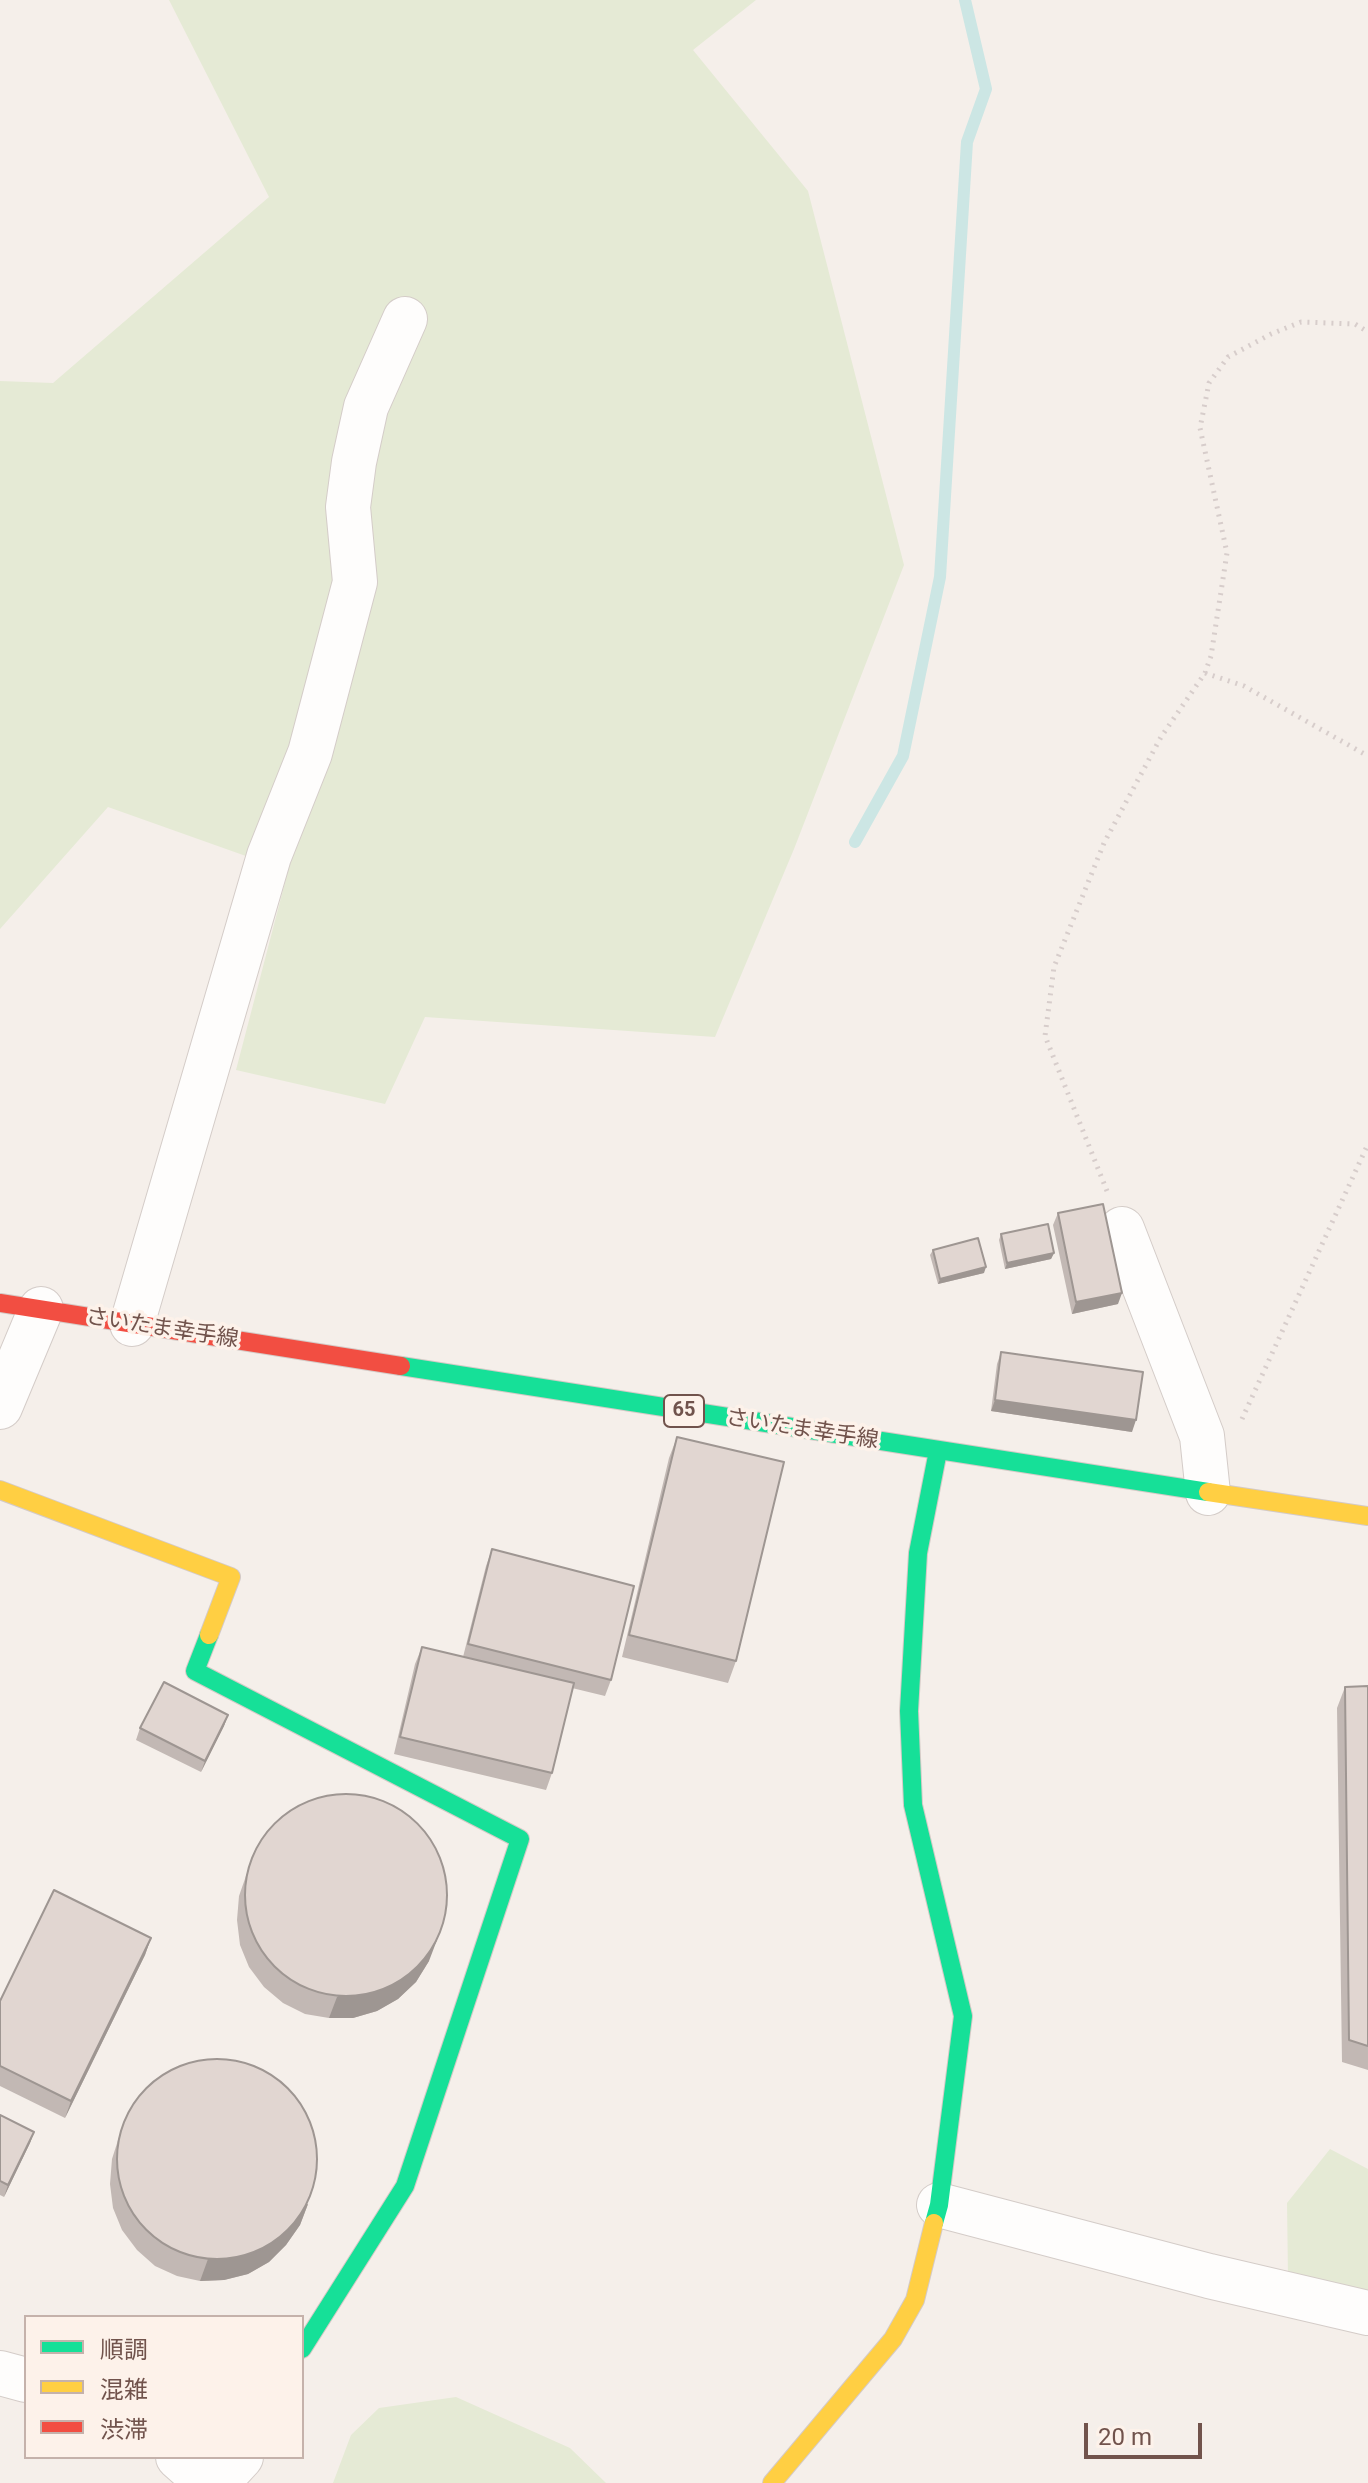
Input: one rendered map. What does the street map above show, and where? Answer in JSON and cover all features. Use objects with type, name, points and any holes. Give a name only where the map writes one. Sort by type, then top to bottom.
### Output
[{"type":"street","points":[[132,1324],[269,856],[310,753],[355,582],[348,507],[366,407],[405,319]]},
{"type":"street","points":[[1122,1229],[1202,1436],[1208,1493]]},
{"type":"street","points":[[0,1407],[20,1306]]},
{"type":"street","name":"さいたま幸手線","points":[[20,1306],[1368,1516]]},
{"type":"street","points":[[772,2483],[893,2339],[915,2300],[939,2205],[963,2016],[913,1805],[909,1711],[918,1553],[938,1451]]},
{"type":"street","points":[[0,1490],[231,1577],[195,1671],[520,1839],[405,2186],[304,2346]]},
{"type":"street","points":[[939,2205],[1209,2276],[1368,2313]]},
{"type":"street","points":[[0,2373],[24,2379]]},
{"type":"street","points":[[180,2459],[207,2483]]},
{"type":"street","points":[[217,2483],[239,2459]]},
{"type":"path","points":[[1122,1229],[1045,1036],[1054,967],[1104,843],[1161,737],[1205,673],[1211,656],[1227,553],[1200,428],[1209,383],[1228,357],[1301,322],[1355,324],[1368,332]]},
{"type":"path","points":[[1205,673],[1244,686],[1368,756]]},
{"type":"path","points":[[1241,1420],[1368,1144]]},
{"type":"green space","points":[[169,0],[756,0],[693,50],[808,191],[904,565],[794,849],[715,1037],[425,1017],[385,1104],[236,1070],[288,871],[108,807],[0,929],[0,381],[53,383],[269,197]]},
{"type":"green space","points":[[1330,2149],[1368,2169],[1368,2291],[1288,2277],[1287,2203]]},
{"type":"green space","points":[[456,2397],[570,2448],[606,2483],[333,2483],[351,2435],[379,2408]]},
{"type":"building","points":[[1103,1204],[1122,1293],[1076,1302],[1058,1213]]},
{"type":"building","points":[[1048,1224],[1054,1253],[1007,1263],[1001,1234]]},
{"type":"building","points":[[978,1238],[986,1267],[940,1279],[933,1250]]},
{"type":"building","points":[[1001,1352],[1143,1372],[1136,1420],[995,1400]]},
{"type":"building","points":[[677,1437],[784,1462],[736,1661],[629,1635]]},
{"type":"building","points":[[492,1549],[634,1586],[611,1680],[468,1644]]},
{"type":"building","points":[[422,1647],[574,1683],[552,1773],[400,1737]]},
{"type":"building","points":[[164,1682],[228,1715],[205,1761],[140,1728]]},
{"type":"building","points":[[1368,1686],[1368,2046],[1349,2040],[1345,1687]]},
{"type":"building","points":[[346,1794],[385,1801],[418,1823],[440,1856],[447,1895],[440,1934],[418,1967],[385,1989],[346,1996],[307,1989],[274,1967],[252,1934],[245,1895],[252,1856],[274,1823],[307,1801]]},
{"type":"building","points":[[54,1890],[151,1938],[71,2101],[0,2066],[0,2001]]},
{"type":"building","points":[[217,2059],[255,2067],[288,2088],[309,2121],[317,2159],[309,2197],[288,2230],[255,2251],[217,2259],[179,2251],[146,2230],[125,2197],[117,2159],[125,2121],[146,2088],[179,2067]]},
{"type":"building","points":[[0,2115],[34,2132],[8,2185],[0,2181]]},
{"type":"waterway","points":[[855,842],[903,756],[940,577],[967,142],[986,89],[965,0]]},
{"type":"traffic: fast","points":[[401,1366],[1208,1492]]},
{"type":"traffic: fast","points":[[934,2223],[939,2205],[963,2016],[913,1805],[909,1711],[918,1553],[938,1451]]},
{"type":"traffic: fast","points":[[209,1635],[195,1671],[520,1839],[405,2186],[304,2346]]},
{"type":"traffic: slow","points":[[0,1490],[231,1577],[209,1635]]},
{"type":"traffic: slow","points":[[1208,1492],[1368,1516]]},
{"type":"traffic: slow","points":[[772,2483],[893,2339],[915,2300],[934,2223]]},
{"type":"traffic: jam","points":[[0,1303],[401,1366]]}]
